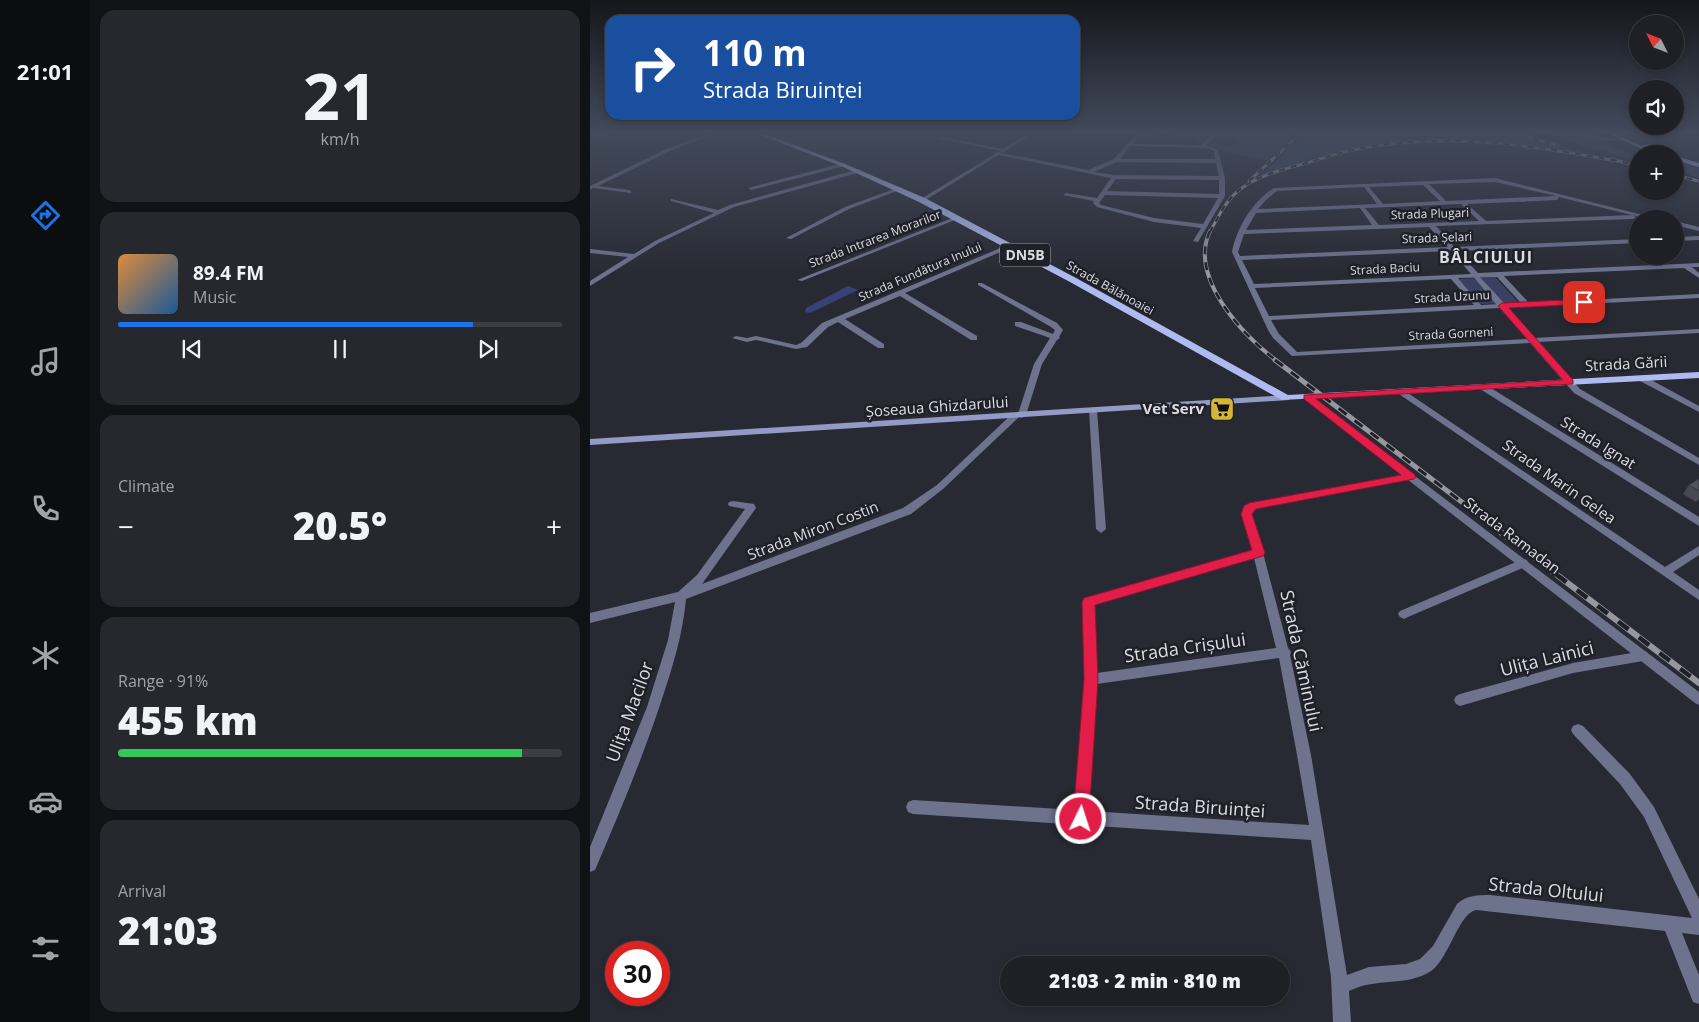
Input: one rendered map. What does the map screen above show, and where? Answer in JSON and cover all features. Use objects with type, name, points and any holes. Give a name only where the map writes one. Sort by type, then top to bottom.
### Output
[{"type":"main road","name":"Strada Bălănoaiei","points":[[878,180],[922,200],[1010,246],[1286,398]]},
{"type":"main road","name":"Strada Gării","points":[[1286,398],[1699,375]]},
{"type":"main road","name":"Șoseaua Ghizdarului","points":[[590,442],[1286,398]]},
{"type":"street","points":[[592,187],[607,180]]},
{"type":"street","points":[[751,188],[784,180]]},
{"type":"street","points":[[590,284],[657,242],[718,212],[737,204],[827,180]]},
{"type":"street","points":[[922,200],[955,180]]},
{"type":"street","points":[[1112,180],[1096,203],[1099,206],[1129,214],[1203,226]]},
{"type":"street","points":[[1196,241],[1222,196],[1222,180]]},
{"type":"street","points":[[1266,318],[1238,258],[1235,247],[1241,232],[1255,211],[1270,192],[1276,189],[1495,180],[1629,212]]},
{"type":"street","points":[[1425,183],[1444,202]]},
{"type":"street","points":[[1365,185],[1381,205]]},
{"type":"street","points":[[592,187],[629,192]]},
{"type":"street","points":[[788,238],[847,208],[899,189]]},
{"type":"street","points":[[1104,193],[1222,196]]},
{"type":"street","points":[[1066,195],[1098,200]]},
{"type":"street","points":[[1255,211],[1569,197]]},
{"type":"street","points":[[673,200],[718,212]]},
{"type":"street","points":[[1462,202],[1485,223]]},
{"type":"street","points":[[1361,206],[1377,227]]},
{"type":"street","name":"Strada Plugari","points":[[1241,232],[1629,217]]},
{"type":"street","name":"Strada Intrarea Morarilor","points":[[800,280],[957,218]]},
{"type":"street","points":[[1431,225],[1581,394],[1699,462]]},
{"type":"street","points":[[1684,225],[1699,229]]},
{"type":"street","points":[[1684,239],[1699,238]]},
{"type":"street","name":"Strada Șelari","points":[[1238,258],[1629,240]]},
{"type":"street","name":"Strada Fundătura Inului","points":[[736,338],[747,340],[756,338],[800,347],[820,328],[838,319],[1010,246]]},
{"type":"street","points":[[590,250],[635,256]]},
{"type":"street","points":[[1685,265],[1699,276]]},
{"type":"street","name":"Strada Baciu","points":[[1252,286],[1699,265]]},
{"type":"street","points":[[1498,274],[1527,305]]},
{"type":"street","points":[[1453,276],[1479,307]]},
{"type":"street","points":[[980,284],[1054,325],[1059,330],[1056,338],[1038,364],[1018,415]]},
{"type":"street","points":[[900,293],[974,338]]},
{"type":"street","name":"Strada Uzunu","points":[[1266,318],[1699,296]]},
{"type":"street","name":"Strada Gorneni","points":[[1266,318],[1276,336],[1294,354],[1699,331]]},
{"type":"street","points":[[838,319],[880,346]]},
{"type":"street","points":[[1018,324],[1056,338]]},
{"type":"street","points":[[1641,378],[1699,408]]},
{"type":"street","name":"Strada Ignat","points":[[1483,387],[1699,522]]},
{"type":"street","name":"Strada Marin Gelea","points":[[1402,392],[1699,596]]},
{"type":"street","name":"Strada Ramadan","points":[[1307,397],[1699,699]]},
{"type":"street","points":[[1093,410],[1101,529]]},
{"type":"street","name":"Strada Miron Costin","points":[[590,618],[681,596],[907,511],[940,487],[1018,415]]},
{"type":"street","name":"Strada Căminului","points":[[1341,988],[1317,833],[1284,652],[1246,514],[1248,508],[1253,506],[1410,477]]},
{"type":"street","points":[[681,596],[701,578],[751,508],[733,504]]},
{"type":"street","points":[[1665,572],[1699,550]]},
{"type":"street","points":[[1081,819],[1091,679],[1089,602],[1258,553]]},
{"type":"street","points":[[1404,614],[1523,563]]},
{"type":"street","name":"Ulița Macilor","points":[[590,865],[646,732],[680,615],[681,596]]},
{"type":"street","name":"Strada Crișului","points":[[1091,679],[1284,652]]},
{"type":"street","name":"Ulița Lainici","points":[[1460,700],[1573,668],[1643,656]]},
{"type":"street","points":[[1578,730],[1625,779],[1649,812],[1699,916]]},
{"type":"street","name":"Strada Biruinței","points":[[913,807],[1317,833]]},
{"type":"street","name":"Strada Oltului","points":[[1341,988],[1353,980],[1369,975],[1410,972],[1425,966],[1437,956],[1461,911],[1467,905],[1476,903],[1699,926]]},
{"type":"street","points":[[1670,923],[1699,996]]},
{"type":"street","points":[[1341,988],[1342,1022]]},
{"type":"shaded area","points":[[1495,277],[1518,302],[1481,304],[1459,279]]},
{"type":"shaded area","points":[[848,286],[858,290],[810,313],[805,312],[806,308]]},
{"type":"building","points":[[1699,479],[1699,491],[1689,485]]},
{"type":"railway","points":[[1210,232],[1229,201],[1244,186],[1256,180]]},
{"type":"railway","points":[[1694,180],[1699,181]]},
{"type":"railway","points":[[1210,231],[1205,249],[1206,267],[1222,304],[1249,337],[1277,361]]},
{"type":"railway","points":[[1275,360],[1496,528]]},
{"type":"railway","points":[[1494,527],[1699,683]]},
{"type":"place","name":"Vet Serv","points":[[1222,409]]},
{"type":"district","name":"BÂLCIULUI","points":[[1486,257]]},
{"type":"route","points":[[1081,819],[1091,679],[1089,602],[1258,553],[1246,514],[1248,508],[1253,506],[1410,477],[1307,397],[1570,382],[1502,306],[1584,302]]}]
